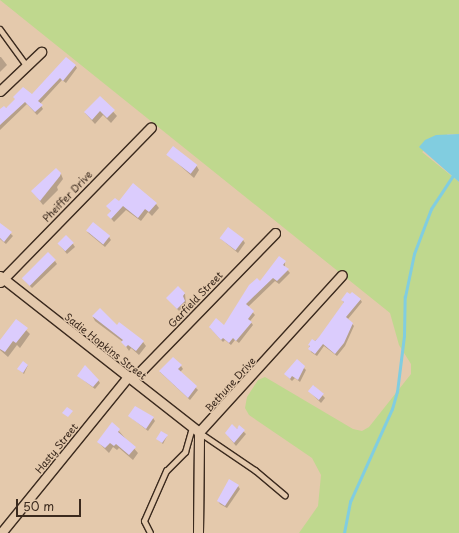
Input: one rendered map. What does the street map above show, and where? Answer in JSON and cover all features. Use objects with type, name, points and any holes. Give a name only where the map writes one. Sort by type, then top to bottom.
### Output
[{"type":"street","points":[[0,90],[41,52]]},
{"type":"street","name":"Pheiffer Drive","points":[[1,279],[151,127]]},
{"type":"street","name":"Garfield Street","points":[[128,377],[137,375],[276,233]]},
{"type":"street","name":"Bethune Drive","points":[[196,429],[342,275]]},
{"type":"street","name":"Sadie Hopkins Street","points":[[1,279],[196,429]]},
{"type":"street","name":"Hasty Street","points":[[1,533],[128,377]]},
{"type":"street","points":[[196,429],[198,533]]},
{"type":"lane","points":[[0,29],[27,66]]},
{"type":"lane","points":[[150,533],[144,521],[166,471],[185,452],[196,429],[255,470],[285,495]]},
{"type":"green space","points":[[0,0],[459,0],[459,134],[448,134],[422,152],[459,182],[459,533],[299,533],[318,506],[321,475],[312,458],[249,415],[245,408],[247,397],[258,380],[265,377],[353,429],[362,431],[369,427],[411,374],[411,364],[399,345],[390,313]]},
{"type":"water","points":[[459,134],[459,182],[419,147],[425,140],[436,135]]},
{"type":"building","points":[[66,57],[76,65],[63,81],[60,78],[38,101],[43,105],[35,112],[25,102],[0,125],[0,109],[4,106],[6,108],[15,99],[13,97],[23,87],[32,94]]},
{"type":"building","points":[[100,96],[115,110],[107,118],[100,111],[92,120],[84,112]]},
{"type":"building","points":[[173,146],[197,165],[191,174],[166,155]]},
{"type":"building","points":[[56,168],[61,173],[60,176],[40,201],[31,191]]},
{"type":"building","points":[[133,183],[157,203],[149,212],[145,209],[138,218],[123,206],[111,219],[107,215],[111,211],[106,206],[115,198],[119,201]]},
{"type":"building","points":[[93,222],[110,236],[103,244],[86,231]]},
{"type":"building","points":[[0,223],[12,232],[4,242],[0,238]]},
{"type":"building","points":[[228,227],[244,239],[236,250],[220,238]]},
{"type":"building","points":[[66,235],[74,243],[65,251],[58,243]]},
{"type":"building","points":[[48,252],[56,260],[30,286],[22,278]]},
{"type":"building","points":[[279,256],[286,261],[283,265],[289,269],[277,281],[273,278],[246,304],[254,311],[248,319],[252,322],[236,341],[233,338],[229,343],[223,338],[221,340],[209,327],[216,318],[224,325],[249,285],[257,278],[260,281]]},
{"type":"building","points":[[178,286],[185,293],[183,296],[185,301],[177,309],[166,298]]},
{"type":"building","points":[[347,292],[350,294],[352,292],[361,299],[346,317],[353,323],[344,343],[335,354],[323,344],[315,354],[308,349],[310,346],[308,345],[312,339],[315,341],[319,337],[344,302],[341,300]]},
{"type":"building","points":[[100,308],[117,325],[119,322],[144,341],[136,351],[128,345],[126,347],[121,342],[123,340],[92,316]]},
{"type":"building","points":[[16,319],[28,328],[16,343],[13,341],[5,352],[0,349],[0,340]]},
{"type":"building","points":[[173,357],[182,365],[178,369],[197,386],[188,398],[159,371]]},
{"type":"building","points":[[297,359],[305,366],[298,380],[292,376],[290,379],[284,374]]},
{"type":"building","points":[[23,361],[28,365],[23,373],[17,369]]},
{"type":"building","points":[[85,365],[99,380],[93,387],[77,376]]},
{"type":"building","points":[[313,385],[324,394],[319,400],[308,391]]},
{"type":"building","points":[[135,406],[154,417],[146,429],[128,416]]},
{"type":"building","points":[[67,407],[73,411],[68,417],[62,413]]},
{"type":"building","points":[[112,422],[120,429],[118,432],[136,447],[129,455],[116,444],[114,446],[110,443],[105,448],[97,442]]},
{"type":"building","points":[[232,424],[237,429],[239,425],[245,430],[234,443],[225,433]]},
{"type":"building","points":[[161,431],[168,435],[162,443],[156,439]]},
{"type":"building","points":[[229,479],[239,485],[225,506],[217,501]]},
{"type":"waterway","points":[[344,533],[350,502],[392,409],[397,392],[404,336],[405,297],[414,254],[431,209],[454,174]]}]
